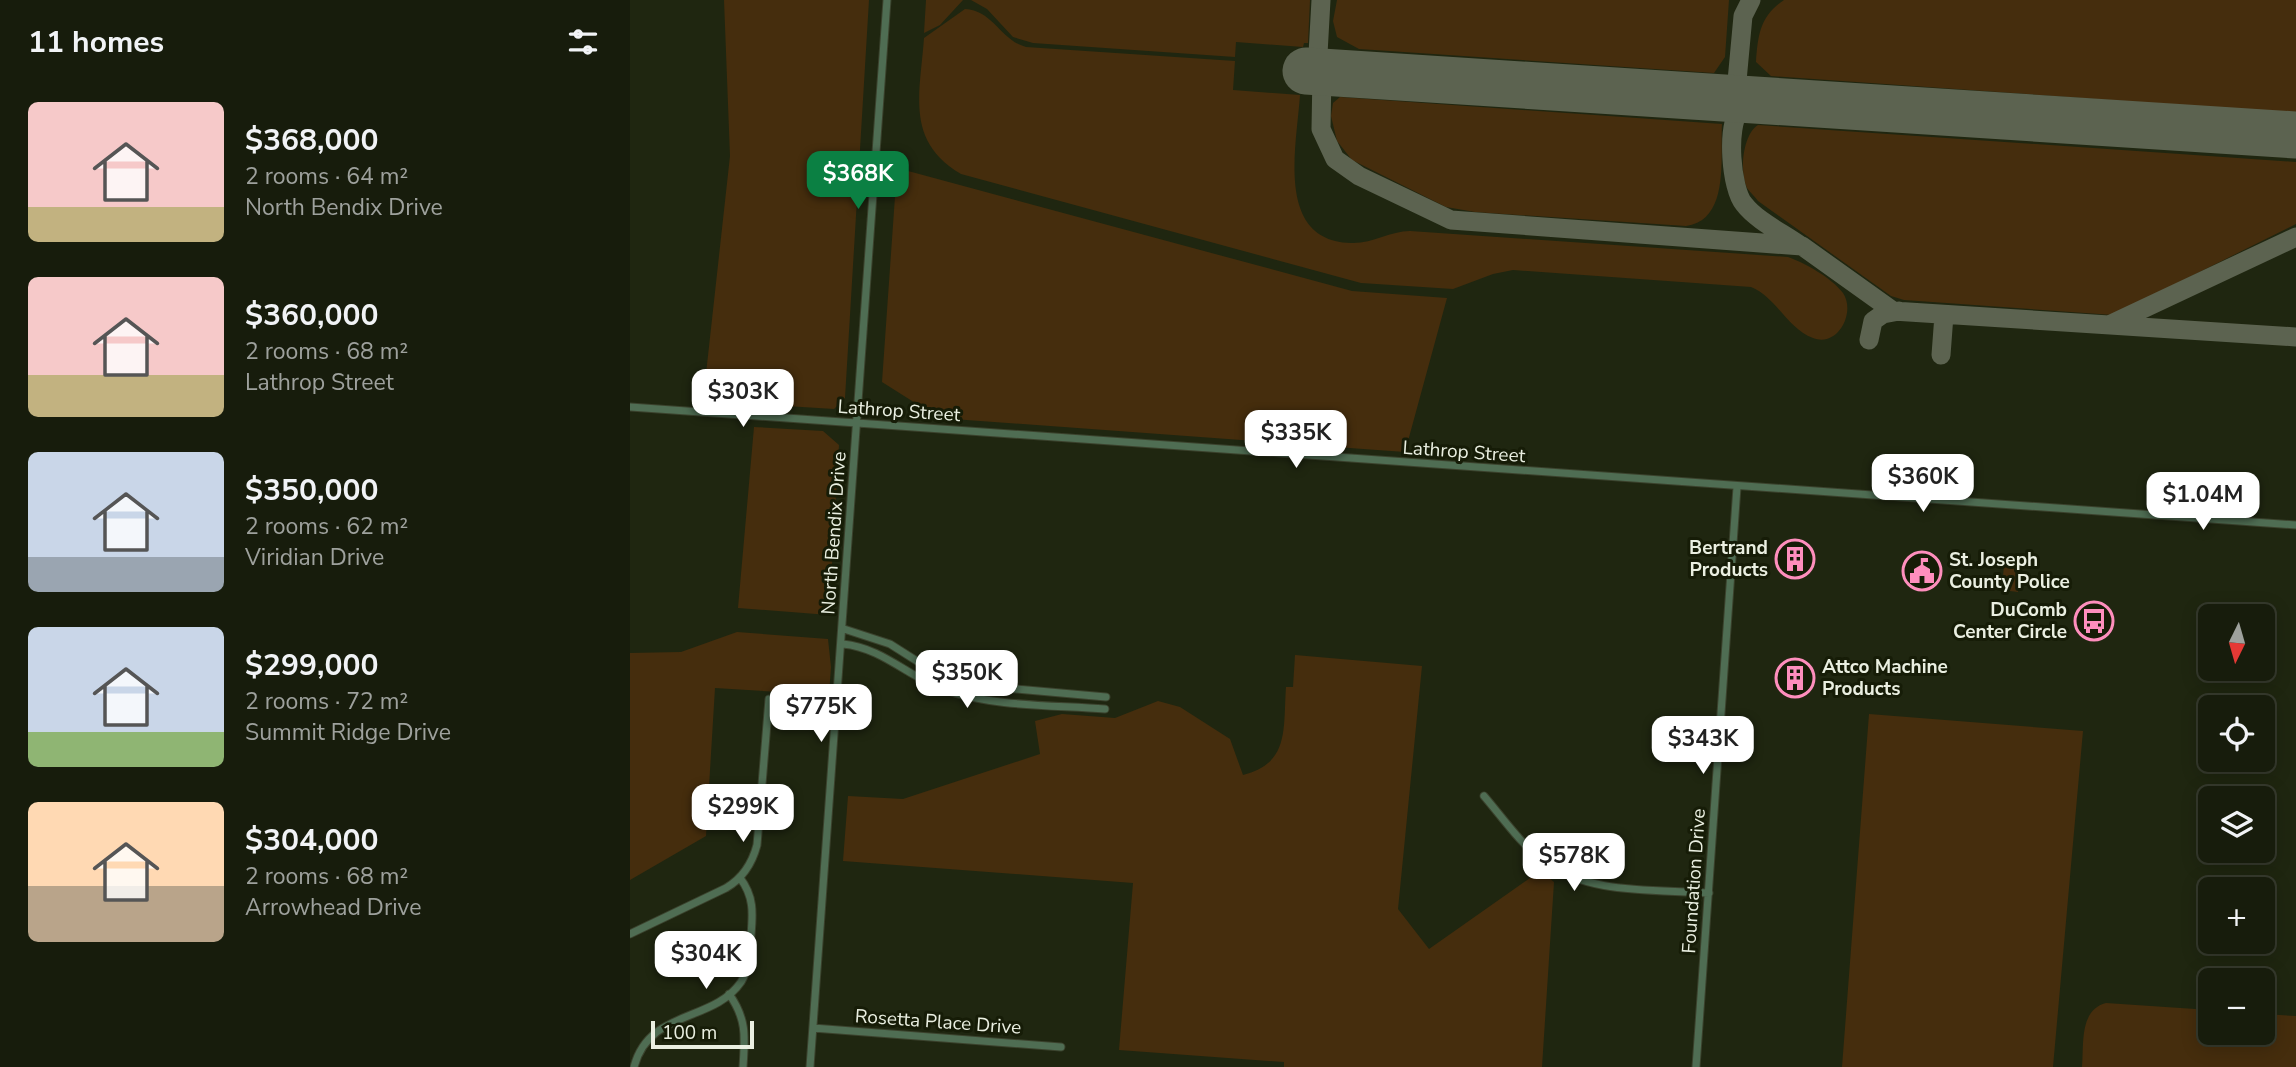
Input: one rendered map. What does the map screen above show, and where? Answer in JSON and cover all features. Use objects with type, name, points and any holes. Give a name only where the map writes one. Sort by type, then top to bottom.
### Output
[{"type":"street","name":"North Bendix Drive","points":[[810,1067],[843,644],[887,0]]},
{"type":"street","name":"Lathrop Street","points":[[630,407],[1737,488],[2296,525]]},
{"type":"street","name":"Foundation Drive","points":[[1696,1067],[1737,488]]},
{"type":"street","points":[[844,629],[882,640],[931,670],[971,685],[1106,697]]},
{"type":"street","points":[[843,644],[877,652],[925,682],[958,694],[993,701],[1105,709]]},
{"type":"street","points":[[630,934],[726,888],[740,878],[751,863],[757,845],[769,699],[838,704]]},
{"type":"street","points":[[1484,796],[1530,849],[1569,876],[1598,885],[1709,893]]},
{"type":"street","points":[[634,1067],[641,1047],[653,1034],[729,994],[744,975],[750,953],[752,902],[740,878]]},
{"type":"street","points":[[729,994],[740,1009],[745,1025],[743,1067]]},
{"type":"street","name":"Rosetta Place Drive","points":[[813,1028],[1061,1047]]},
{"type":"shaded area","points":[[724,0],[869,0],[845,398],[834,409],[703,401],[730,156]]},
{"type":"shaded area","points":[[926,0],[963,0],[940,25],[924,33]]},
{"type":"shaded area","points":[[971,0],[1310,0],[1308,43],[1304,43],[1303,47],[1236,42],[1235,57],[1033,43],[1013,37],[987,9]]},
{"type":"shaded area","points":[[1337,0],[1729,0],[1725,57],[1714,73],[1359,49],[1337,37],[1333,21]]},
{"type":"shaded area","points":[[1784,0],[2296,0],[2296,113],[1771,76],[1756,62],[1758,43],[1765,20]]},
{"type":"shaded area","points":[[965,9],[983,15],[1010,38],[1026,47],[1235,61],[1233,90],[1300,95],[1296,187],[1300,208],[1310,226],[1327,238],[1359,243],[1410,231],[1788,257],[1818,272],[1838,287],[1846,301],[1846,318],[1837,333],[1830,338],[1813,338],[1796,327],[1768,298],[1751,287],[1513,270],[1493,274],[1453,289],[1361,283],[961,174],[943,161],[931,147],[920,115],[919,97],[924,38]]},
{"type":"shaded area","points":[[1340,97],[1722,124],[1720,185],[1710,212],[1700,221],[1686,226],[1475,212],[1446,207],[1352,160],[1337,141],[1331,116],[1333,103]]},
{"type":"shaded area","points":[[1758,125],[2296,162],[2296,224],[2113,315],[1904,300],[1891,296],[1758,201],[1748,190],[1743,172],[1744,154],[1749,136]]},
{"type":"shaded area","points":[[897,168],[1352,291],[1447,298],[1405,452],[939,418],[882,382]]},
{"type":"shaded area","points":[[754,427],[823,431],[839,445],[829,615],[738,608]]},
{"type":"shaded area","points":[[2004,564],[2020,565],[2018,592],[2002,590]]},
{"type":"shaded area","points":[[737,632],[828,639],[831,667],[829,695],[715,688],[706,836],[630,880],[630,653],[681,652]]},
{"type":"shaded area","points":[[1295,655],[1422,666],[1398,909],[1429,949],[1540,871],[1554,882],[1542,1067],[1284,1067],[1284,1062],[1119,1050],[1133,883],[843,861],[848,796],[903,799],[1040,754],[1035,721],[1062,714],[1115,718],[1158,701],[1180,707],[1230,739],[1243,775],[1258,769],[1269,762],[1281,742],[1286,687],[1293,687]]},
{"type":"shaded area","points":[[1869,714],[2083,731],[2053,1067],[1842,1067]]},
{"type":"shaded area","points":[[2106,1003],[2198,1009],[2198,1045],[2275,1045],[2275,1015],[2296,1016],[2296,1067],[2082,1067],[2087,1020],[2097,1007]]},
{"type":"taxiway","points":[[1317,72],[1321,0]]},
{"type":"taxiway","points":[[1751,0],[1743,16],[1737,81],[1744,91],[1764,99]]},
{"type":"taxiway","points":[[1322,72],[1321,129],[1335,159],[1359,176],[1451,220],[1802,246],[1893,311],[2296,337]]},
{"type":"taxiway","points":[[1764,99],[1745,106],[1736,118],[1732,143],[1736,185],[1749,210],[1801,246]]},
{"type":"taxiway","points":[[2111,324],[2296,237]]},
{"type":"taxiway","points":[[1869,340],[1873,321],[1883,314],[1899,311]]},
{"type":"taxiway","points":[[1941,355],[1944,315]]},
{"type":"runway","points":[[1306,71],[2296,135]]},
{"type":"place","name":"Bertrand Products","points":[[1795,559]]},
{"type":"place","name":"St. Joseph County Police","points":[[1922,571]]},
{"type":"place","name":"DuComb Center Circle","points":[[2094,621]]},
{"type":"place","name":"Attco Machine Products","points":[[1795,678]]}]
